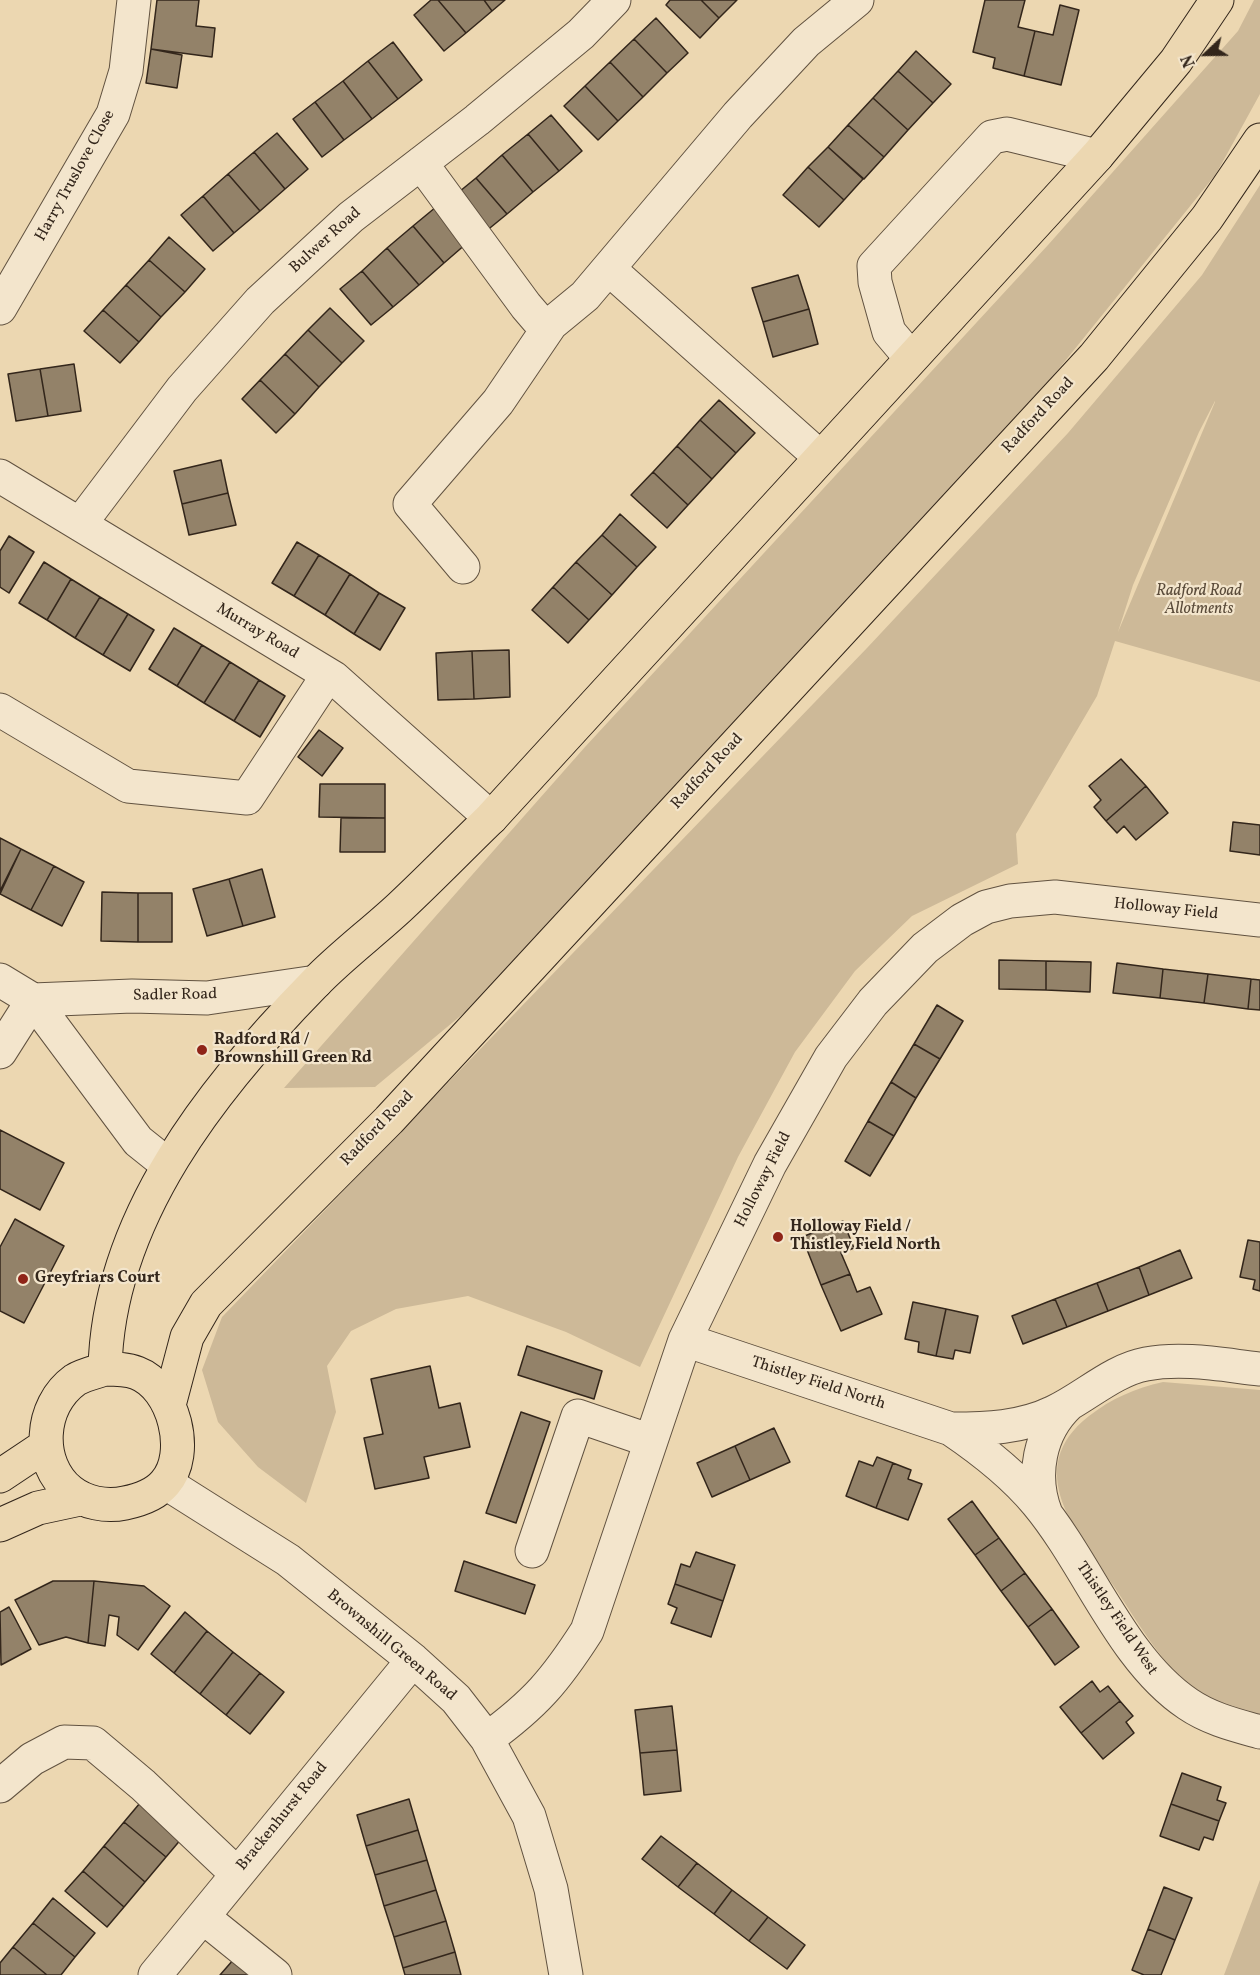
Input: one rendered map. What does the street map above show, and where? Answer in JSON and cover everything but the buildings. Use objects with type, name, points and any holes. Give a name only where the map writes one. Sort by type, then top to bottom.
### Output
[{"type":"main road","points":[[105,1369],[112,1303],[134,1235],[168,1165],[200,1116],[273,1028],[316,982],[399,908],[491,818],[1097,156],[1176,61],[1217,0]]},
{"type":"main road","name":"Radford Road","points":[[169,1405],[187,1337],[206,1304],[389,1120],[1094,357],[1207,218],[1260,140]]},
{"type":"main road","points":[[0,1525],[38,1508],[80,1499],[112,1506],[143,1500],[166,1483],[177,1457],[176,1432],[169,1405],[153,1385],[138,1373],[105,1369],[76,1379],[58,1397],[48,1424],[45,1446],[51,1468],[63,1485],[80,1499]]},
{"type":"main road","points":[[0,1476],[45,1446]]},
{"type":"street","name":"Harry Truslove Close","points":[[0,308],[113,114],[126,71],[134,0]]},
{"type":"street","name":"Bulwer Road","points":[[80,524],[182,389],[260,301],[351,217],[582,34],[614,0]]},
{"type":"street","points":[[463,567],[410,504],[498,402],[551,324],[585,296],[738,115],[806,42],[857,0]]},
{"type":"street","points":[[911,358],[889,332],[874,282],[874,266],[992,137],[1007,134],[1097,156]]},
{"type":"street","points":[[421,163],[526,306],[538,320],[551,324]]},
{"type":"street","points":[[609,269],[820,457]]},
{"type":"street","name":"Murray Road","points":[[0,476],[328,675],[491,818]]},
{"type":"street","points":[[0,710],[128,786],[247,798],[328,675]]},
{"type":"street","name":"Holloway Field","points":[[487,1739],[527,1710],[561,1673],[587,1630],[685,1340],[770,1164],[831,1057],[873,1002],[925,948],[962,920],[986,907],[1010,901],[1055,897],[1260,920]]},
{"type":"street","points":[[0,980],[33,1000],[138,1141],[168,1165]]},
{"type":"street","name":"Sadler Road","points":[[33,1000],[132,996],[207,998],[316,982]]},
{"type":"street","points":[[0,1052],[33,1000]]},
{"type":"street","name":"Thistley Field North","points":[[685,1340],[951,1428]]},
{"type":"street","points":[[951,1428],[1011,1426],[1036,1420],[1070,1403],[1107,1380],[1145,1364],[1189,1361],[1260,1369]]},
{"type":"street","name":"Thistley Field West","points":[[1049,1520],[1041,1500],[1038,1484],[1041,1454],[1050,1427],[1070,1403]]},
{"type":"street","points":[[532,1551],[578,1416],[651,1441]]},
{"type":"street","name":"Thistley Field West","points":[[951,1428],[1012,1476],[1038,1504],[1158,1680],[1188,1705],[1220,1721],[1260,1732]]},
{"type":"street","name":"Brownshill Green Road","points":[[166,1483],[288,1560],[412,1660],[456,1699],[487,1739],[529,1816],[551,1889],[566,1975]]},
{"type":"street","name":"Brackenhurst Road","points":[[155,1975],[412,1660]]},
{"type":"street","points":[[0,1786],[33,1759],[64,1742],[93,1743],[143,1785],[237,1874]]},
{"type":"street","points":[[203,1917],[275,1975]]},
{"type":"green space","points":[[1254,0],[1260,0],[1260,94],[1216,174],[1053,376],[476,1003],[375,1087],[284,1088],[585,747],[1048,245],[1238,31]]},
{"type":"green space","name":"Radford Road Allotments","points":[[1260,185],[1260,682],[1115,641],[1097,696],[1016,834],[1018,864],[912,916],[855,971],[795,1052],[738,1157],[640,1367],[566,1332],[468,1296],[396,1309],[351,1331],[327,1366],[336,1412],[306,1503],[258,1467],[218,1422],[202,1370],[222,1317],[867,648],[1068,433],[1202,275]],"holes":[[[1215,401],[1118,632],[1133,585],[1199,432]]]},
{"type":"green space","points":[[1163,1382],[1260,1390],[1260,1718],[1244,1715],[1210,1701],[1177,1674],[1149,1639],[1084,1544],[1062,1501],[1057,1479],[1059,1457],[1069,1436],[1089,1416],[1106,1404],[1143,1387]]},
{"type":"green space","points":[[1260,1880],[1260,1975],[1224,1975]]},
{"type":"place","name":"Radford Rd / Brownshill Green Rd","points":[[202,1050]]},
{"type":"place","name":"Holloway Field / Thistley Field North","points":[[778,1237]]},
{"type":"place","name":"Greyfriars Court","points":[[23,1279]]}]
